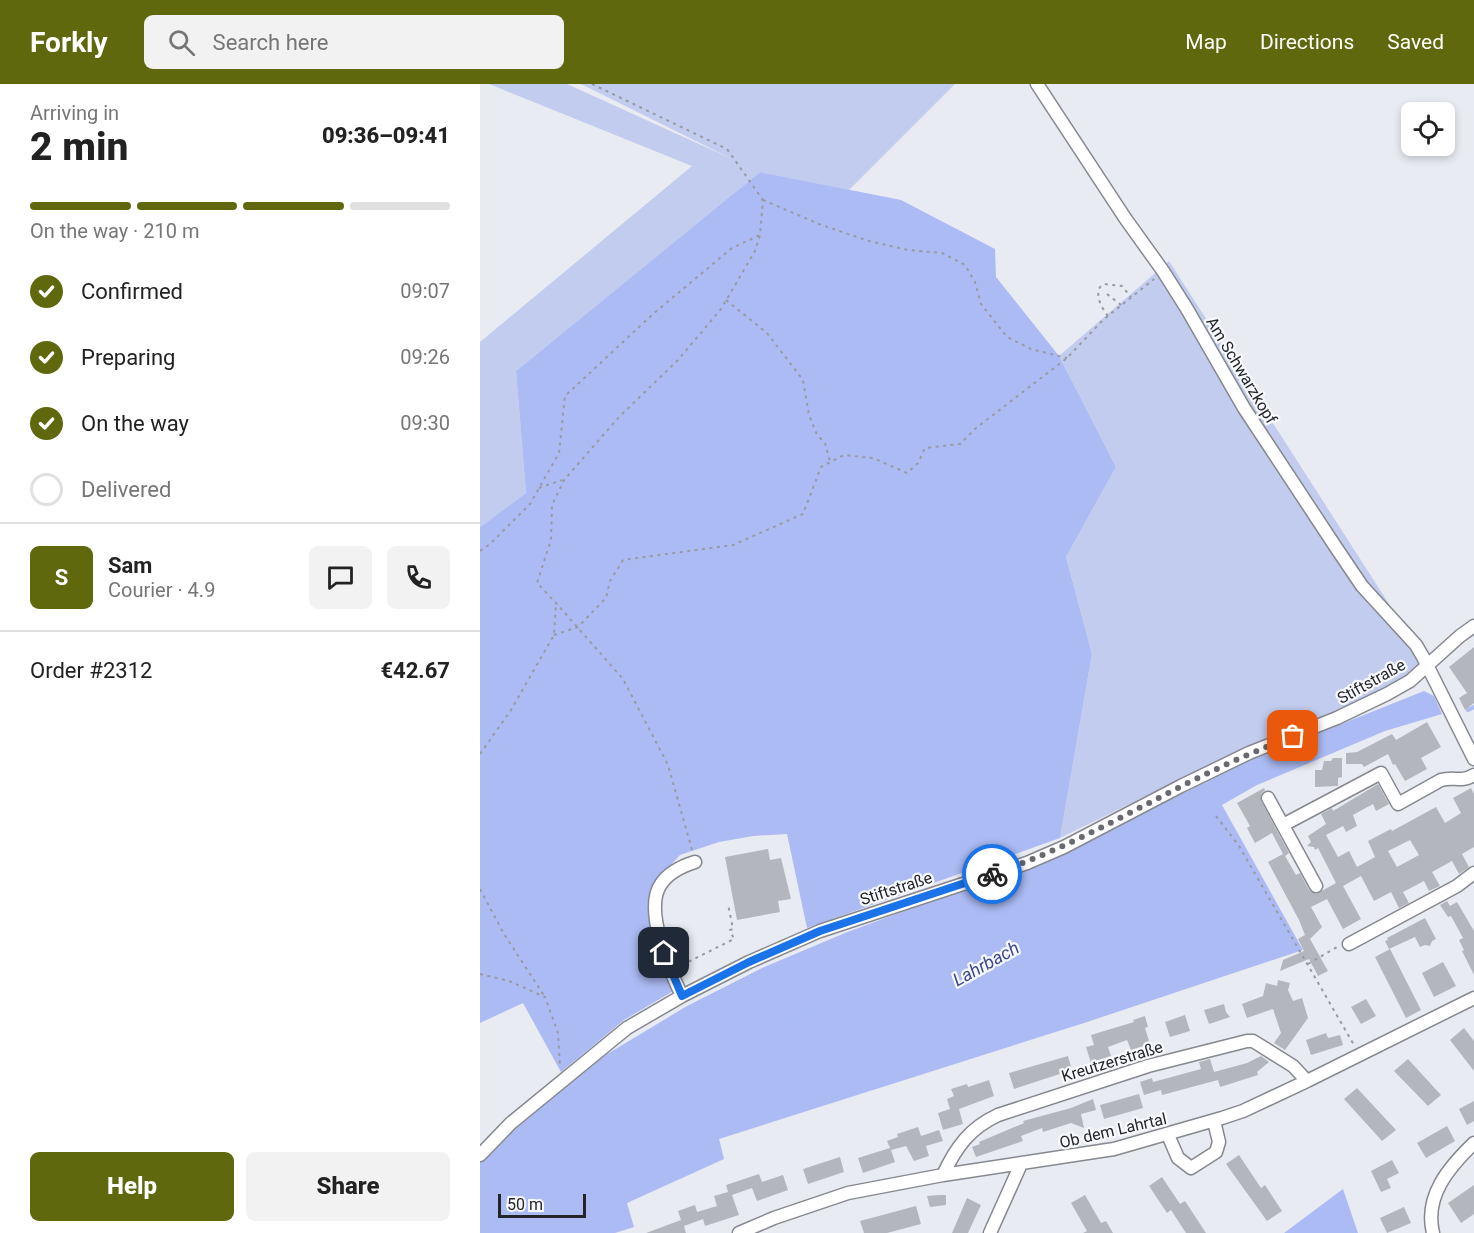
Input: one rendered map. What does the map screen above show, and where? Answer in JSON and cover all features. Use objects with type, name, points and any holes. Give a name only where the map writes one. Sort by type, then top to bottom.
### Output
[{"type":"street","name":"Am Schwarzkopf","points":[[1036,84],[1163,272],[1244,408],[1362,586],[1416,645],[1474,759]]},
{"type":"street","name":"Stiftstraße","points":[[480,1155],[511,1123],[627,1028],[682,996],[749,962],[820,931],[1027,863],[1064,847],[1250,753],[1364,706],[1410,681],[1438,654],[1474,626]]},
{"type":"street","points":[[1283,825],[1381,773],[1398,804],[1441,780],[1448,778],[1464,780],[1474,775]]},
{"type":"street","points":[[1268,798],[1316,886]]},
{"type":"street","points":[[682,996],[670,971],[659,934],[655,904],[660,885],[680,866],[695,862]]},
{"type":"street","points":[[1348,944],[1457,886],[1474,873]]},
{"type":"street","name":"Ob dem Lahrtal","points":[[739,1233],[774,1218],[848,1193],[942,1175],[1114,1149],[1214,1121],[1243,1111],[1307,1081],[1474,998]]},
{"type":"street","name":"Kreutzerstraße","points":[[942,1175],[953,1153],[985,1121],[1148,1066],[1253,1041],[1260,1043],[1293,1066],[1307,1081]]},
{"type":"street","points":[[1168,1135],[1178,1158],[1191,1168],[1216,1152],[1219,1142],[1214,1121]]},
{"type":"street","points":[[1432,1233],[1430,1211],[1439,1186],[1455,1162],[1474,1143]]},
{"type":"street","points":[[990,1233],[1021,1164]]},
{"type":"path","points":[[592,84],[727,149],[763,200],[819,224],[869,241],[908,250],[942,253],[965,265],[975,282],[981,304],[1007,337],[1031,349],[1066,358]]},
{"type":"path","points":[[695,862],[668,765],[623,679],[537,583],[552,540],[552,505],[564,480],[619,417],[678,360],[726,300],[755,251],[760,235],[763,200]]},
{"type":"path","points":[[480,551],[530,504],[559,453],[565,396],[652,314],[732,248],[760,235]]},
{"type":"path","points":[[554,635],[578,627],[606,598],[610,581],[622,560],[733,545],[803,514],[821,467],[844,455],[873,458],[907,473],[918,463],[925,448],[960,444],[975,429],[1066,358],[1108,316],[1163,272]]},
{"type":"path","points":[[1108,316],[1099,302],[1097,294],[1100,287],[1104,284],[1122,286],[1132,297]]},
{"type":"path","points":[[1107,294],[1121,305]]},
{"type":"path","points":[[726,300],[767,333],[803,380],[809,415],[817,435],[825,443],[830,462]]},
{"type":"path","points":[[539,488],[564,480]]},
{"type":"path","points":[[480,754],[511,710],[554,635],[556,603]]},
{"type":"path","points":[[1216,816],[1239,846],[1360,1054]]},
{"type":"path","points":[[480,889],[504,934],[545,997],[558,1033],[561,1082]]},
{"type":"path","points":[[670,971],[734,939],[729,930],[733,928],[728,904]]},
{"type":"path","points":[[1308,964],[1348,944]]},
{"type":"path","points":[[480,974],[509,981],[545,997]]},
{"type":"shaded area","points":[[489,84],[567,84],[732,159],[581,84],[955,84],[849,190],[760,172],[516,371],[526,493],[480,527],[480,342],[692,166]]},
{"type":"shaded area","points":[[760,172],[901,200],[995,249],[996,277],[1059,356],[1116,467],[1066,557],[1092,654],[1060,838],[807,928],[787,834],[753,836],[719,842],[680,855],[657,880],[659,935],[675,990],[624,1020],[561,1072],[523,1003],[480,1023],[480,527],[526,493],[516,371]]},
{"type":"shaded area","points":[[1169,261],[1423,657],[1415,669],[1400,681],[1370,696],[1341,710],[1246,747],[1060,838],[1092,654],[1066,557],[1116,467],[1059,356]]},
{"type":"shaded area","points":[[1424,691],[1434,696],[1442,714],[1385,731],[1257,785],[1222,805],[1303,950],[1084,1023],[719,1139],[724,1159],[627,1203],[634,1227],[615,1233],[480,1233],[480,1155],[561,1082],[687,1006],[762,968],[845,933],[1066,851],[1251,760]]},
{"type":"shaded area","points":[[1343,1189],[1358,1233],[1284,1233]]},
{"type":"building","points":[[1474,647],[1474,703],[1465,710],[1459,698],[1467,693],[1449,667]]},
{"type":"building","points":[[1427,722],[1441,747],[1421,758],[1427,769],[1405,781],[1388,754],[1364,767],[1362,764],[1346,764],[1346,753],[1357,752],[1392,734],[1396,740]]},
{"type":"building","points":[[1333,758],[1342,758],[1342,777],[1338,778],[1338,786],[1315,787],[1315,770],[1322,770],[1324,761],[1331,761]]},
{"type":"building","points":[[1378,784],[1389,804],[1376,811],[1373,804],[1353,815],[1357,826],[1346,832],[1343,826],[1326,835],[1338,857],[1349,851],[1357,867],[1375,857],[1368,841],[1436,807],[1445,823],[1461,813],[1453,798],[1471,788],[1474,794],[1474,847],[1462,854],[1469,867],[1459,874],[1452,861],[1432,872],[1440,886],[1429,891],[1424,881],[1403,892],[1409,903],[1399,908],[1391,892],[1374,901],[1361,876],[1343,886],[1361,919],[1343,929],[1327,899],[1311,907],[1322,927],[1310,939],[1328,971],[1318,976],[1309,959],[1280,971],[1283,960],[1304,951],[1298,939],[1305,935],[1268,862],[1283,854],[1272,833],[1255,843],[1247,828],[1250,826],[1237,803],[1264,788],[1261,801],[1289,853],[1285,856],[1296,875],[1300,873],[1309,890],[1316,894],[1336,883],[1318,848],[1315,850],[1314,847],[1307,846],[1311,842],[1308,836],[1326,824],[1321,814],[1332,808],[1333,811]],"holes":[[[1410,840],[1419,855],[1397,867],[1388,851]]]},
{"type":"building","points":[[768,849],[770,860],[781,858],[791,899],[778,901],[780,912],[737,920],[725,857]]},
{"type":"building","points":[[1447,901],[1450,906],[1457,902],[1474,931],[1474,975],[1462,951],[1464,950],[1459,940],[1463,938],[1451,916],[1448,917],[1440,905]]},
{"type":"building","points":[[1425,918],[1436,939],[1430,946],[1420,947],[1415,937],[1389,949],[1385,941],[1388,940],[1387,938]]},
{"type":"building","points":[[1390,949],[1421,1010],[1406,1018],[1375,957]]},
{"type":"building","points":[[1443,962],[1456,986],[1434,997],[1422,973]]},
{"type":"building","points":[[1278,980],[1290,983],[1288,990],[1293,1001],[1302,998],[1308,1018],[1285,1050],[1274,1043],[1281,1033],[1273,1009],[1247,1018],[1242,1004],[1263,996],[1266,983],[1277,986]]},
{"type":"building","points":[[1366,999],[1376,1016],[1361,1024],[1351,1007]]},
{"type":"building","points":[[1224,1004],[1230,1017],[1209,1024],[1204,1010]]},
{"type":"building","points":[[1185,1015],[1190,1031],[1170,1037],[1165,1022]]},
{"type":"building","points":[[1145,1016],[1148,1027],[1145,1028],[1150,1044],[1131,1050],[1127,1040],[1108,1047],[1111,1056],[1091,1063],[1086,1047],[1094,1045],[1091,1035],[1134,1022],[1133,1020]]},
{"type":"building","points":[[1464,1028],[1474,1041],[1474,1071],[1450,1040]]},
{"type":"building","points":[[1326,1033],[1328,1038],[1340,1035],[1343,1045],[1311,1055],[1306,1040]]},
{"type":"building","points":[[1068,1056],[1072,1070],[1014,1089],[1009,1073]]},
{"type":"building","points":[[1261,1056],[1269,1062],[1257,1072],[1258,1075],[1220,1087],[1218,1080],[1162,1095],[1161,1090],[1144,1095],[1140,1082],[1152,1078],[1153,1082],[1201,1069],[1199,1062],[1210,1059],[1214,1072],[1247,1063]]},
{"type":"building","points":[[1408,1059],[1441,1095],[1428,1106],[1394,1071]]},
{"type":"building","points":[[989,1080],[994,1096],[959,1109],[963,1124],[943,1130],[938,1113],[950,1109],[947,1099],[954,1096],[951,1089],[967,1084],[968,1087]]},
{"type":"building","points":[[1357,1088],[1396,1130],[1382,1141],[1344,1099]]},
{"type":"building","points":[[1139,1094],[1143,1108],[1104,1119],[1100,1105]]},
{"type":"building","points":[[1093,1099],[1096,1110],[1081,1114],[1084,1128],[1071,1123],[1043,1132],[1042,1128],[1021,1136],[1023,1141],[976,1157],[972,1147],[980,1144],[979,1142],[1024,1123],[1023,1121],[1071,1108]]},
{"type":"building","points":[[1474,1101],[1474,1121],[1467,1125],[1459,1109]]},
{"type":"building","points":[[1447,1126],[1455,1141],[1426,1158],[1417,1143]]},
{"type":"building","points":[[918,1127],[921,1136],[939,1130],[943,1141],[926,1146],[929,1156],[914,1161],[906,1146],[891,1150],[895,1162],[863,1173],[858,1158],[890,1148],[887,1141],[898,1137],[897,1134]]},
{"type":"building","points":[[1239,1155],[1261,1188],[1265,1185],[1282,1211],[1267,1221],[1226,1164]]},
{"type":"building","points":[[840,1157],[844,1172],[808,1184],[803,1169]]},
{"type":"building","points":[[1392,1160],[1399,1173],[1387,1179],[1391,1188],[1381,1192],[1371,1171]]},
{"type":"building","points":[[759,1174],[762,1182],[783,1175],[788,1190],[757,1201],[752,1188],[732,1195],[739,1215],[705,1226],[703,1219],[684,1226],[686,1233],[646,1233],[681,1220],[678,1211],[695,1205],[697,1212],[717,1206],[714,1196],[728,1192],[726,1185]]},
{"type":"building","points":[[1162,1177],[1180,1204],[1185,1201],[1206,1233],[1186,1233],[1171,1210],[1167,1213],[1149,1186]]},
{"type":"building","points":[[1474,1185],[1474,1214],[1461,1223],[1448,1203]]},
{"type":"building","points":[[946,1195],[946,1205],[930,1207],[927,1196]]},
{"type":"building","points":[[1085,1195],[1101,1223],[1106,1221],[1113,1233],[1083,1233],[1087,1231],[1071,1203]]},
{"type":"building","points":[[967,1198],[981,1205],[968,1233],[952,1233]]},
{"type":"building","points":[[916,1206],[921,1224],[887,1233],[864,1233],[860,1221]]},
{"type":"building","points":[[1404,1207],[1411,1223],[1387,1233],[1380,1218]]},
{"type":"waterway","name":"Lahrbach","points":[[481,1233],[523,1202],[528,1183],[549,1170],[605,1144],[614,1111],[667,1090],[717,1051],[850,995],[887,992],[958,998],[1074,928],[1128,906],[1148,880],[1187,810],[1211,794],[1232,784],[1267,761],[1295,757],[1354,726],[1370,722],[1392,708],[1408,707],[1416,699],[1429,698]]},
{"type":"waterway","name":"Lahrbach","points":[[1468,710],[1474,707]]},
{"type":"way so far","points":[[992,874],[1027,863],[1064,847],[1181,786],[1250,753],[1293,736]]},
{"type":"route","points":[[664,953],[682,996],[749,962],[820,931],[992,874]]}]
